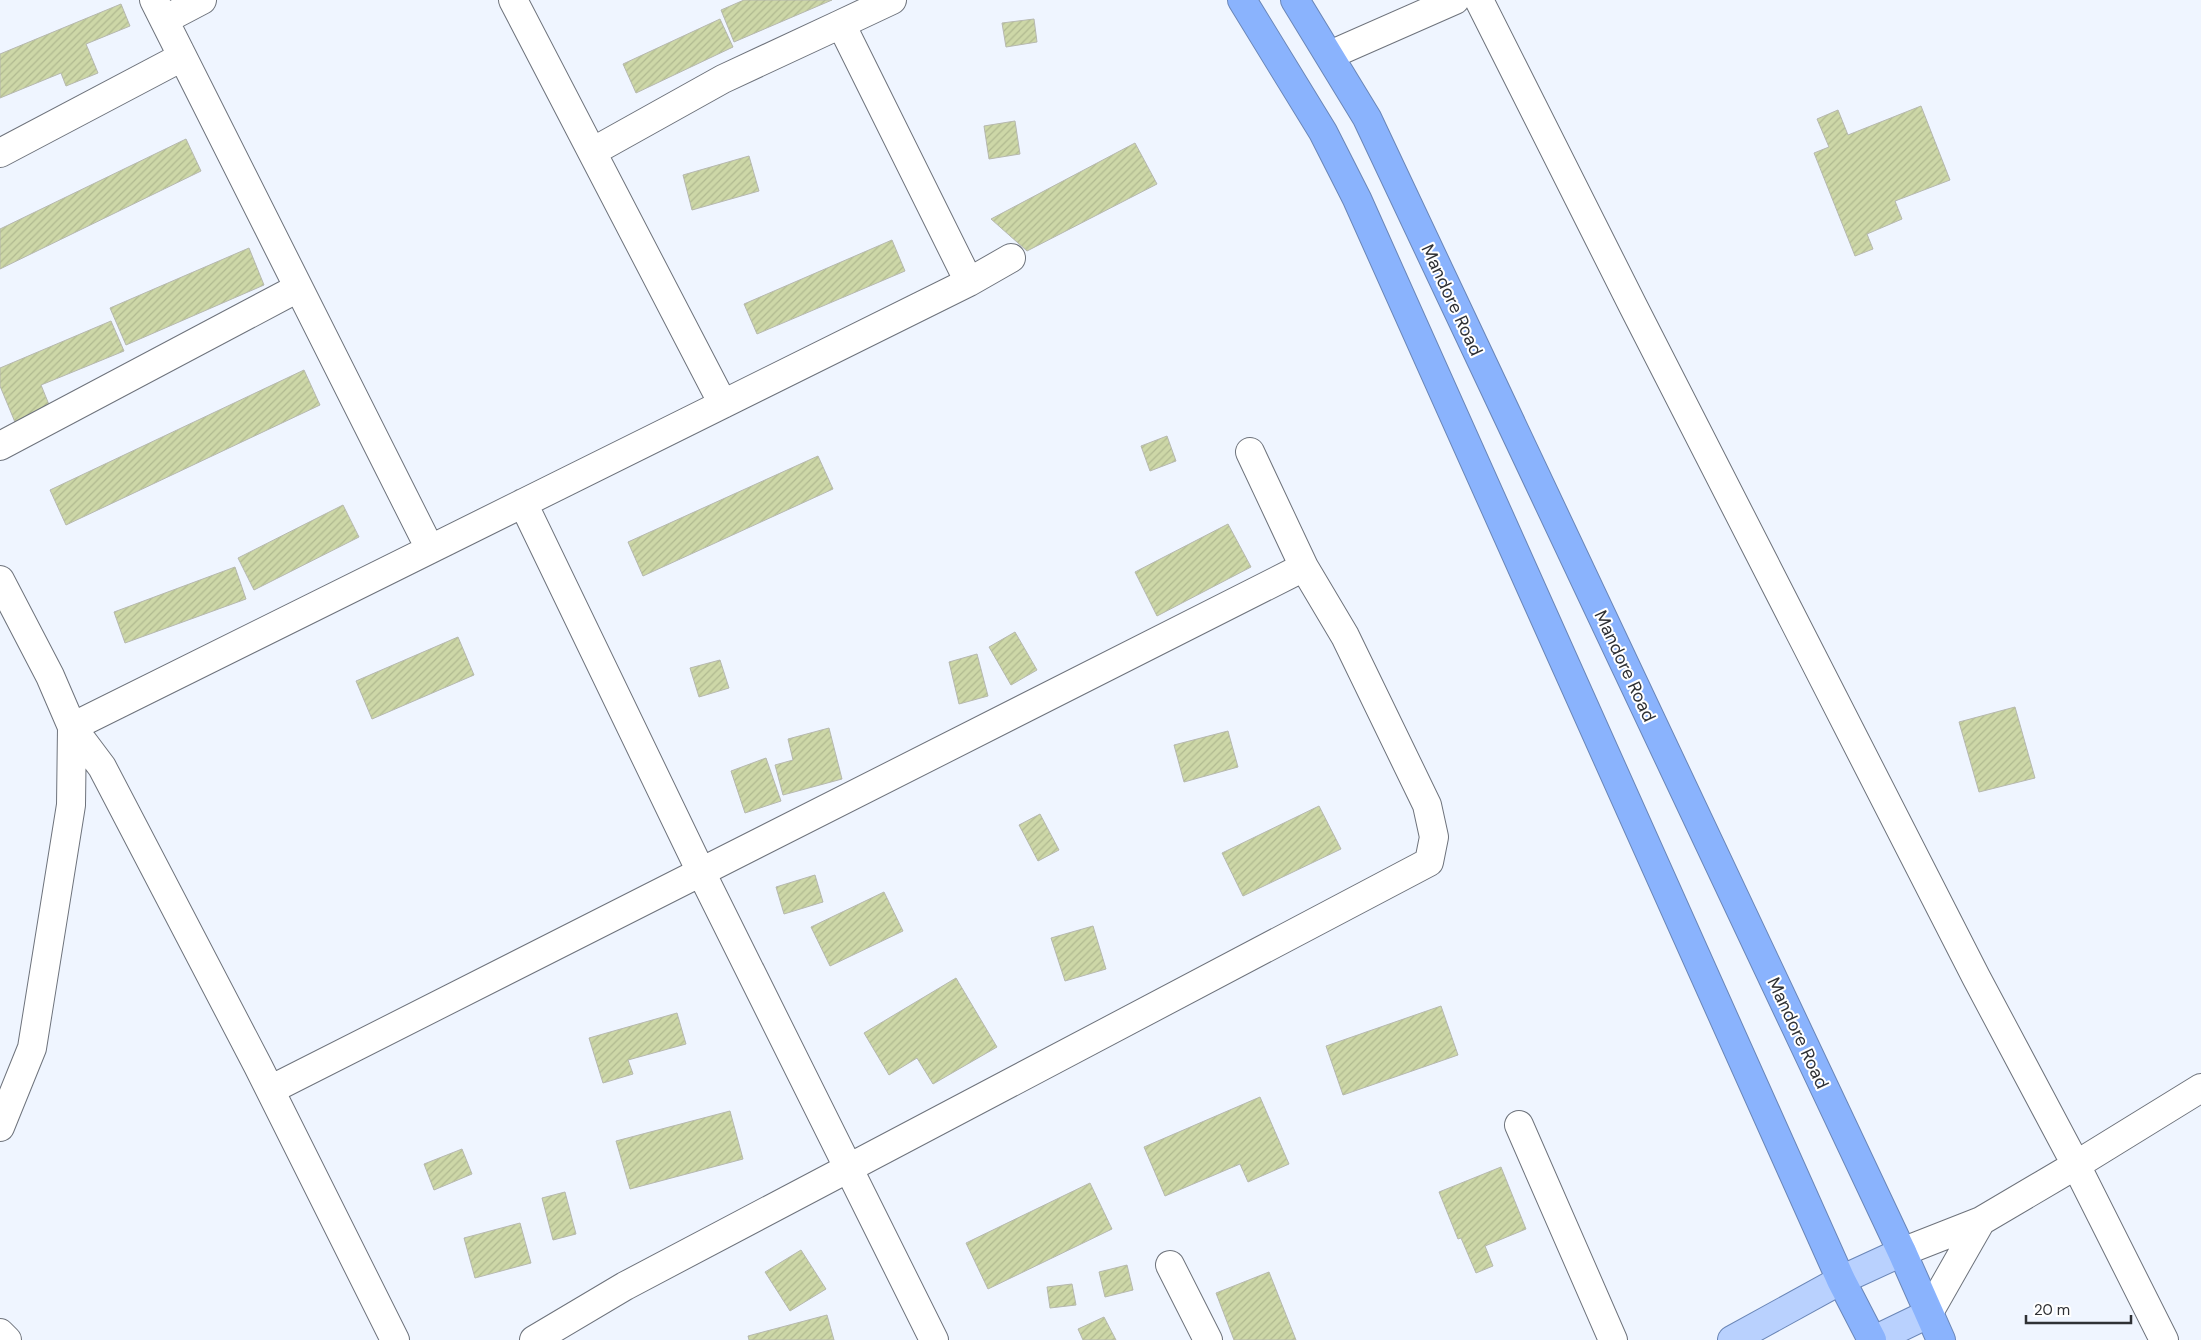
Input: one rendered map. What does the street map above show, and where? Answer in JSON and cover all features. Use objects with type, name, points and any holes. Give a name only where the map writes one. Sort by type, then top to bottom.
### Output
[{"type":"highway","points":[[1242,0],[1323,132],[1357,199],[1841,1280],[1873,1340]]},
{"type":"highway","name":"Mandore Road","points":[[1295,0],[1367,118],[1902,1252],[1941,1340]]},
{"type":"main road","points":[[1732,1340],[1841,1280],[1902,1252]]},
{"type":"main road","points":[[1873,1340],[1928,1314]]},
{"type":"street","points":[[202,0],[159,10],[430,549]]},
{"type":"street","points":[[514,0],[723,404]]},
{"type":"street","points":[[592,152],[723,79],[892,0]]},
{"type":"street","points":[[1330,55],[1456,0]]},
{"type":"street","points":[[1479,0],[1642,324],[1976,977],[2076,1165],[2164,1340]]},
{"type":"street","points":[[841,24],[969,282]]},
{"type":"street","points":[[0,153],[182,57]]},
{"type":"street","points":[[72,727],[969,282],[1011,258]]},
{"type":"street","points":[[0,446],[298,288]]},
{"type":"street","points":[[534,1340],[625,1286],[847,1167],[1429,862],[1434,837],[1427,805],[1345,636],[1304,567],[1250,452]]},
{"type":"street","points":[[522,503],[701,872],[934,1340]]},
{"type":"street","points":[[270,1090],[1304,567]]},
{"type":"street","points":[[0,580],[50,676],[72,727],[102,767],[270,1090],[395,1340]]},
{"type":"street","points":[[0,1127],[32,1048],[71,805],[72,727]]},
{"type":"street","points":[[1902,1252],[1982,1221],[2201,1088]]},
{"type":"street","points":[[1520,1124],[1613,1340]]},
{"type":"street","points":[[1928,1314],[1982,1221]]},
{"type":"street","points":[[1170,1265],[1208,1340]]},
{"type":"street","points":[[0,1333],[6,1340]]},
{"type":"building","points":[[744,0],[832,0],[734,42],[721,10]]},
{"type":"building","points":[[121,4],[130,26],[86,44],[98,73],[66,86],[61,73],[0,98],[0,54]]},
{"type":"building","points":[[720,19],[733,47],[636,93],[623,64]]},
{"type":"building","points":[[1034,19],[1037,42],[1006,47],[1002,23]]},
{"type":"building","points":[[1921,106],[1950,180],[1895,201],[1902,219],[1867,234],[1873,249],[1855,256],[1814,153],[1829,147],[1817,119],[1838,110],[1848,135]]},
{"type":"building","points":[[1015,121],[1020,154],[989,159],[984,126]]},
{"type":"building","points":[[186,139],[201,171],[0,269],[0,229]]},
{"type":"building","points":[[1135,143],[1157,184],[1027,251],[991,219]]},
{"type":"building","points":[[749,156],[759,191],[692,210],[683,175]]},
{"type":"building","points":[[892,240],[905,271],[757,334],[744,304]]},
{"type":"building","points":[[249,248],[264,285],[126,345],[110,308]]},
{"type":"building","points":[[111,321],[124,351],[41,385],[52,412],[17,427],[0,386],[0,368]]},
{"type":"building","points":[[304,370],[320,405],[66,525],[50,490]]},
{"type":"building","points":[[1167,436],[1176,461],[1150,471],[1141,446]]},
{"type":"building","points":[[818,456],[833,489],[643,576],[628,542]]},
{"type":"building","points":[[343,505],[359,537],[254,590],[238,558]]},
{"type":"building","points":[[1228,524],[1251,567],[1157,616],[1135,572]]},
{"type":"building","points":[[235,567],[246,599],[125,643],[114,612]]},
{"type":"building","points":[[1015,632],[1037,670],[1011,685],[989,647]]},
{"type":"building","points":[[458,637],[474,675],[372,719],[356,681]]},
{"type":"building","points":[[977,654],[988,696],[959,704],[949,662]]},
{"type":"building","points":[[720,660],[729,688],[699,697],[690,668]]},
{"type":"building","points":[[2015,707],[2035,778],[1979,792],[1959,722]]},
{"type":"building","points":[[829,728],[842,779],[783,795],[775,765],[793,760],[788,739]]},
{"type":"building","points":[[1228,731],[1238,767],[1184,782],[1174,745]]},
{"type":"building","points":[[766,758],[781,801],[745,813],[731,771]]},
{"type":"building","points":[[1319,806],[1341,849],[1243,896],[1222,853]]},
{"type":"building","points":[[1040,814],[1059,850],[1038,861],[1019,825]]},
{"type":"building","points":[[815,875],[823,902],[784,914],[776,887]]},
{"type":"building","points":[[884,892],[903,931],[830,966],[811,927]]},
{"type":"building","points":[[1093,926],[1106,969],[1065,981],[1051,938]]},
{"type":"building","points":[[956,978],[997,1047],[933,1084],[917,1058],[889,1075],[864,1033]]},
{"type":"building","points":[[1441,1006],[1458,1055],[1343,1095],[1326,1046]]},
{"type":"building","points":[[677,1013],[686,1044],[628,1060],[633,1074],[603,1083],[589,1038]]},
{"type":"building","points":[[1260,1097],[1289,1164],[1248,1182],[1240,1164],[1165,1196],[1144,1147]]},
{"type":"building","points":[[730,1111],[743,1159],[630,1189],[616,1141]]},
{"type":"building","points":[[462,1149],[472,1174],[434,1190],[424,1164]]},
{"type":"building","points":[[1501,1167],[1526,1229],[1485,1246],[1493,1266],[1476,1273],[1461,1238],[1458,1239],[1439,1192]]},
{"type":"building","points":[[1090,1183],[1112,1229],[988,1289],[966,1243]]},
{"type":"building","points":[[565,1192],[576,1234],[553,1240],[542,1198]]},
{"type":"building","points":[[520,1223],[531,1263],[475,1278],[464,1238]]},
{"type":"building","points":[[801,1250],[826,1289],[790,1311],[765,1272]]},
{"type":"building","points":[[1127,1265],[1133,1290],[1105,1297],[1099,1272]]},
{"type":"building","points":[[1269,1272],[1296,1340],[1234,1340],[1216,1293]]},
{"type":"building","points":[[1072,1284],[1076,1305],[1050,1308],[1047,1287]]},
{"type":"building","points":[[827,1315],[834,1340],[749,1340],[748,1336]]},
{"type":"building","points":[[1104,1317],[1116,1340],[1083,1340],[1078,1329]]}]
